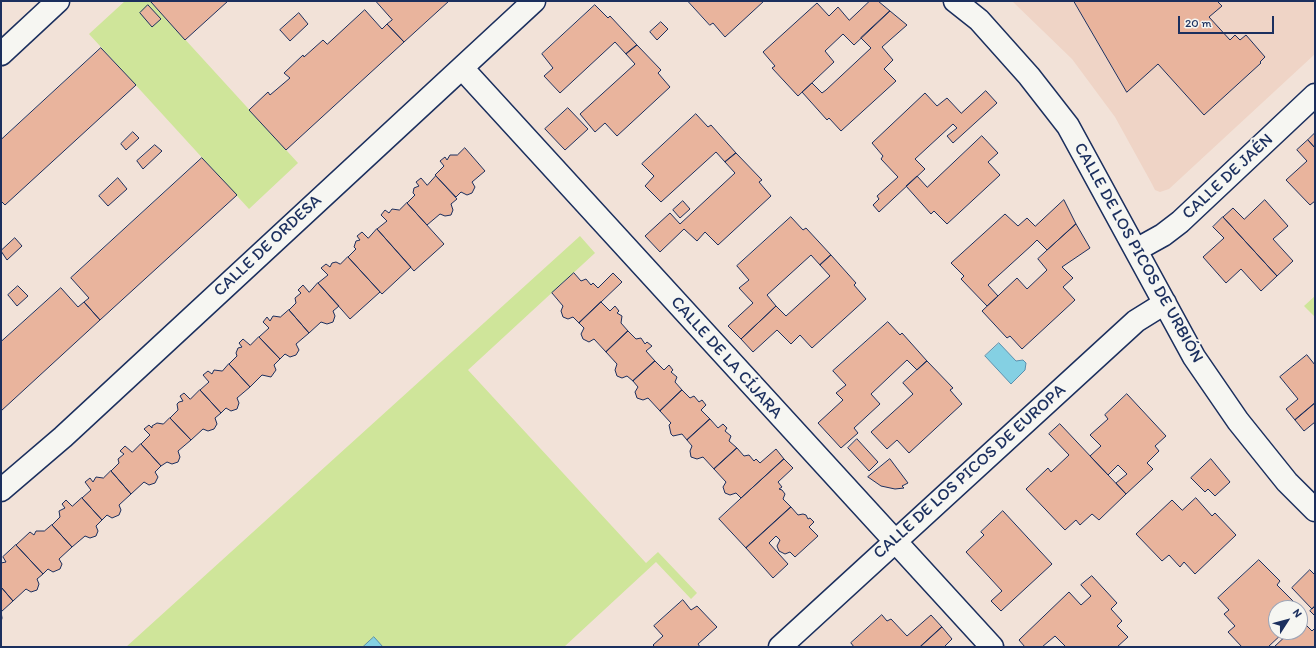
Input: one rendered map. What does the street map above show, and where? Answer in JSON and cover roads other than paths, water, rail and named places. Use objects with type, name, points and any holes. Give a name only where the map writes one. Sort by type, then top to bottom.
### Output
[{"type":"street","points":[[1,54],[58,1]]},
{"type":"street","name":"CALLE DE ORDESA","points":[[2,487],[63,437],[534,1]]},
{"type":"street","name":"CALLE DE LOS PICOS DE URBIÓN","points":[[955,1],[984,26],[1029,76],[1068,126],[1194,357],[1238,421],[1288,482],[1315,510]]},
{"type":"street","name":"CALLE DE LA CÍJARA","points":[[462,68],[992,647]]},
{"type":"street","name":"CALLE DE JAÉN","points":[[1136,250],[1163,235],[1180,222],[1315,95]]},
{"type":"street","name":"CALLE DE LOS PICOS DE EUROPA","points":[[780,647],[1136,321],[1165,303]]},
{"type":"water","points":[[999,343],[1016,361],[1023,360],[1026,363],[1025,370],[1011,384],[985,356]]},
{"type":"water","points":[[374,637],[383,647],[363,647]]}]
